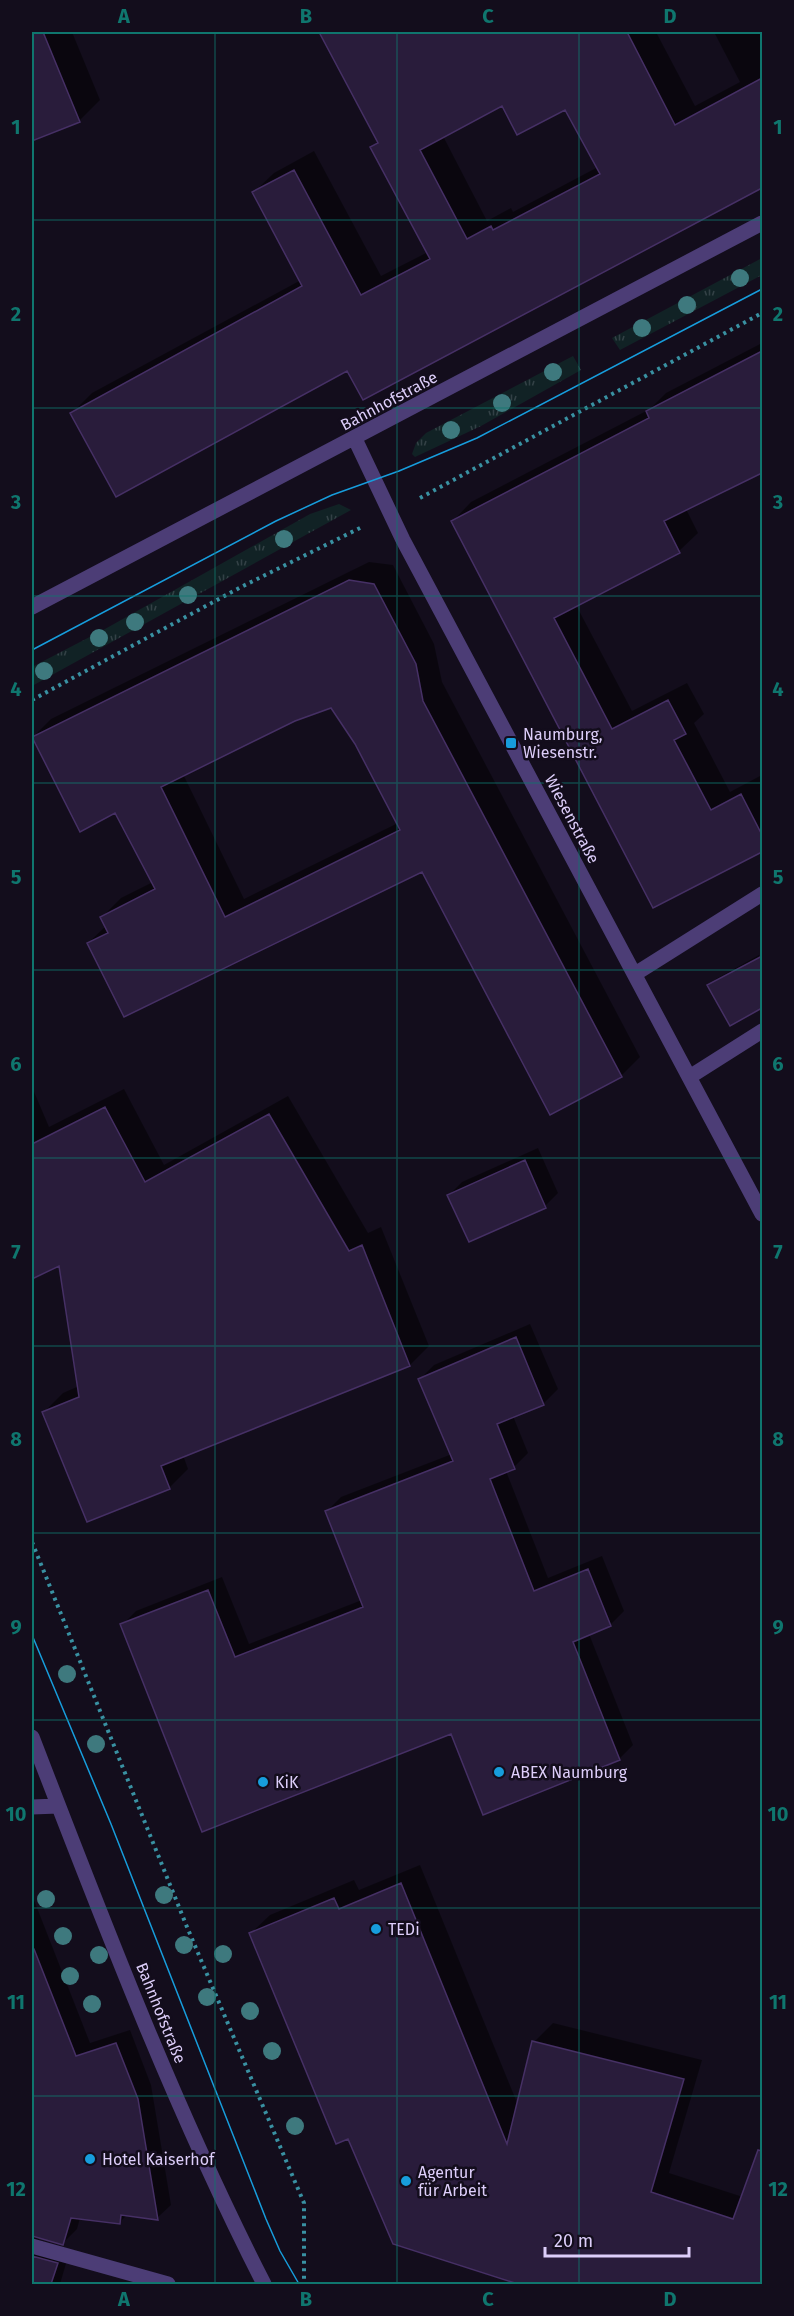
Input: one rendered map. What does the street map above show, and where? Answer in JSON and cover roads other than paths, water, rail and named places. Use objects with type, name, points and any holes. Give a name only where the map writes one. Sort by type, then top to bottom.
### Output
[{"type":"street","name":"Bahnhofstraße","points":[[32,607],[762,223]]},
{"type":"street","name":"Wiesenstraße","points":[[355,439],[390,514],[691,1076],[762,1214]]},
{"type":"street","points":[[635,974],[762,894]]},
{"type":"street","points":[[691,1076],[762,1031]]},
{"type":"street","name":"Bahnhofstraße","points":[[32,1737],[164,2069],[237,2231],[264,2284]]},
{"type":"street","points":[[32,1807],[58,1806]]},
{"type":"street","points":[[32,2246],[168,2284]]},
{"type":"tram line","points":[[32,650],[276,521],[332,495],[399,471],[477,438],[762,289]]},
{"type":"tram line","points":[[32,1635],[111,1824],[266,2219],[280,2251],[299,2284]]},
{"type":"place","name":"Naumburg, Wiesenstr.","points":[[511,743]]},
{"type":"place","name":"ABEX Naumburg","points":[[499,1772]]},
{"type":"place","name":"KiK","points":[[263,1782]]},
{"type":"place","name":"TEDi","points":[[376,1929]]},
{"type":"place","name":"Hotel Kaiserhof","points":[[90,2159]]},
{"type":"place","name":"Agentur für Arbeit","points":[[406,2181]]}]
